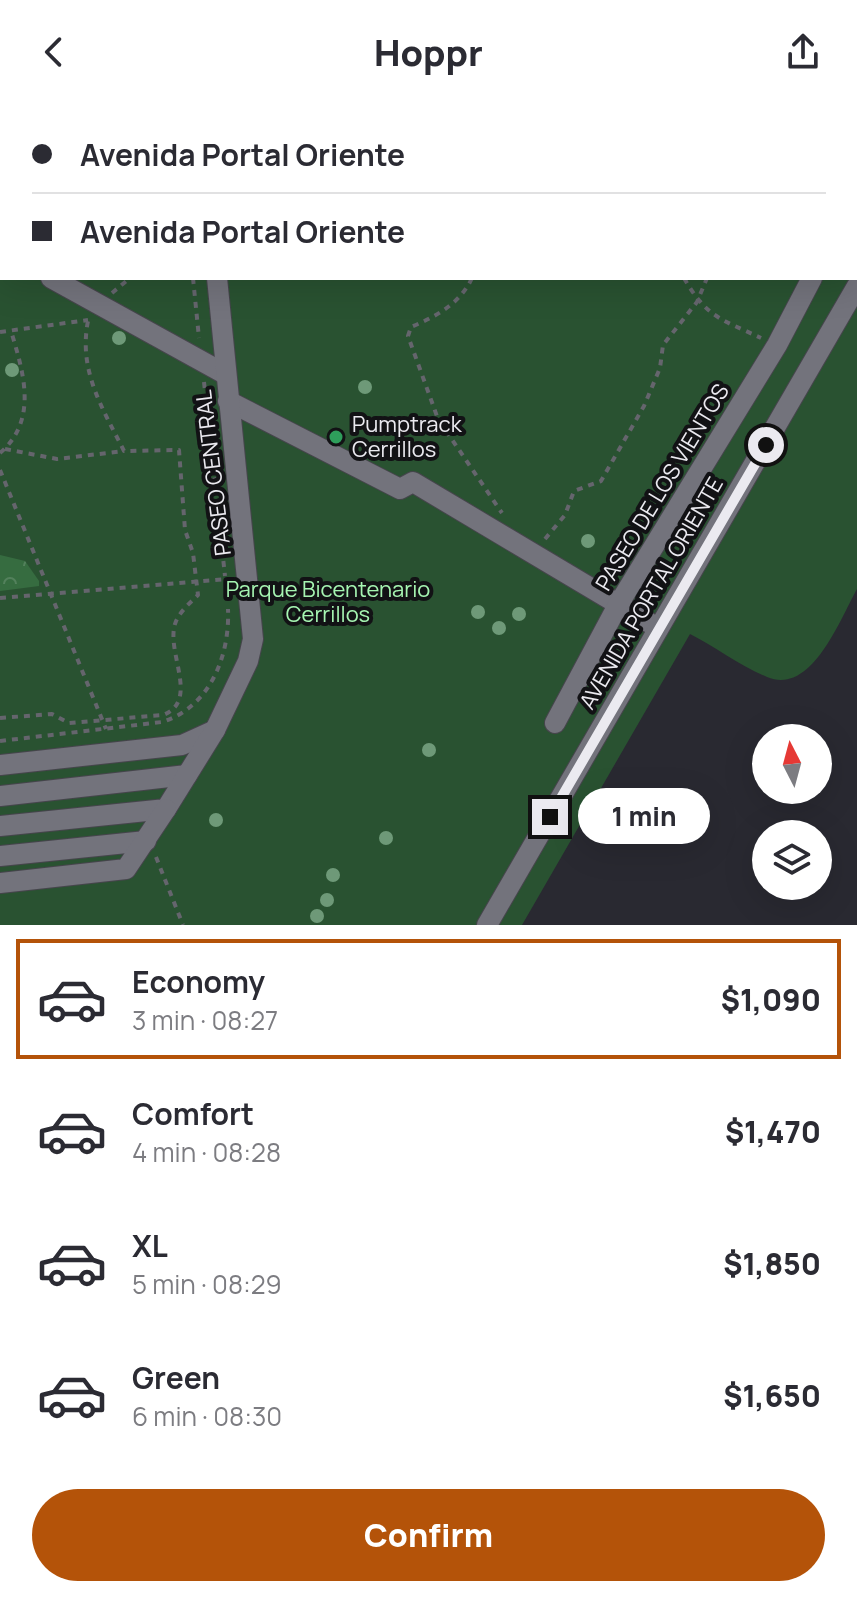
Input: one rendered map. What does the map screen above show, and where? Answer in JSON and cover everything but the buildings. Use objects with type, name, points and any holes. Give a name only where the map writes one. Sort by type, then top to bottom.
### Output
[{"type":"street","points":[[55,280],[225,374]]},
{"type":"street","name":"PASEO CENTRAL","points":[[0,883],[119,872],[130,867],[215,730],[252,650],[249,577],[217,280]]},
{"type":"street","name":"PASEO DE LOS VIENTOS","points":[[555,723],[618,605],[777,345],[811,280]]},
{"type":"street","name":"AVENIDA PORTAL ORIENTE","points":[[487,925],[857,286]]},
{"type":"street","points":[[228,401],[400,489],[413,482],[658,628]]},
{"type":"street","points":[[0,765],[182,745],[215,730]]},
{"type":"street","points":[[0,796],[187,775]]},
{"type":"street","points":[[0,826],[166,809]]},
{"type":"street","points":[[0,856],[146,841]]},
{"type":"path","points":[[124,451],[99,406],[88,376],[85,346],[88,321],[128,280]]},
{"type":"path","points":[[193,280],[226,590]]},
{"type":"path","points":[[470,280],[453,303],[429,320],[412,326],[408,336],[438,419],[500,508],[508,537]]},
{"type":"path","points":[[685,280],[697,302],[709,313],[777,345]]},
{"type":"path","points":[[535,554],[565,515],[574,491],[601,481],[644,406],[660,368],[663,345],[697,302],[706,280]]},
{"type":"path","points":[[0,332],[88,321]]},
{"type":"path","points":[[2,451],[20,431],[25,413],[21,368],[11,331]]},
{"type":"path","points":[[0,718],[52,714],[69,723],[163,715],[179,704],[181,693],[174,633],[181,613],[198,595],[198,580],[185,530],[179,450],[124,451],[57,459],[2,451]]},
{"type":"path","points":[[0,470],[102,721],[118,752]]},
{"type":"path","points":[[0,598],[249,577]]},
{"type":"path","points":[[0,741],[174,719],[198,701],[224,659],[229,632],[228,601]]},
{"type":"path","points":[[146,841],[154,852],[183,925]]},
{"type":"green space","name":"Parque Bicentenario Cerrillos","points":[[0,280],[857,280],[857,589],[833,635],[811,665],[798,675],[783,680],[767,677],[690,634],[522,925],[0,925]]},
{"type":"green space","points":[[0,555],[25,561],[39,581],[39,586],[0,591]]},
{"type":"place","name":"Pumptrack Cerrillos","points":[[336,437]]},
{"type":"route","points":[[550,817],[766,445]]}]
